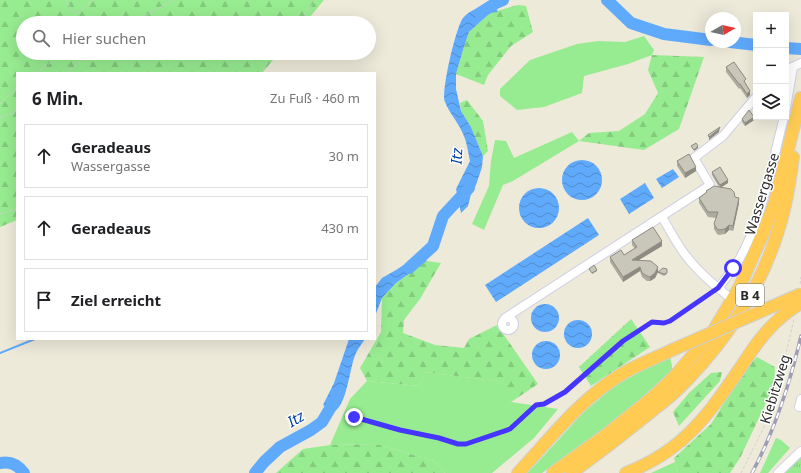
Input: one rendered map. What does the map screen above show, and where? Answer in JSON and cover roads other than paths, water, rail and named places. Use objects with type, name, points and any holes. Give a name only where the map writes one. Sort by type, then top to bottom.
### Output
[{"type":"highway","name":"B 4","points":[[553,473],[606,435],[653,397],[674,377],[712,333],[733,300],[753,258],[775,202],[801,98]]},
{"type":"highway","name":"B 4","points":[[571,473],[614,443],[686,381],[722,339],[739,314],[760,274],[778,232],[785,206],[801,112]]},
{"type":"highway","points":[[518,473],[567,419],[595,394],[622,374],[800,291]]},
{"type":"highway","points":[[626,473],[657,459],[683,440],[709,412],[754,346],[769,328],[783,315],[801,303]]},
{"type":"street","points":[[788,84],[790,69],[801,63]]},
{"type":"street","points":[[505,318],[710,185],[694,158],[710,147],[727,132],[753,101]]},
{"type":"street","name":"Wassergasse","points":[[718,288],[739,260],[752,232],[783,120]]},
{"type":"street","points":[[662,217],[686,256],[701,273],[733,300]]},
{"type":"street","points":[[798,407],[801,399]]},
{"type":"street","points":[[778,473],[801,451]]},
{"type":"water","points":[[492,1],[498,12],[490,13],[469,32],[456,74],[456,89],[461,111],[471,127],[483,156],[482,167],[476,185],[471,194],[468,206],[461,213],[456,189],[470,161],[464,137],[445,102],[445,86],[453,46],[463,18],[472,10]]},
{"type":"water","points":[[586,160],[593,163],[599,169],[602,180],[601,188],[593,197],[586,200],[578,200],[571,197],[563,188],[562,176],[565,169],[574,161]]},
{"type":"water","points":[[673,169],[679,177],[662,188],[656,179]]},
{"type":"water","points":[[645,183],[654,198],[629,214],[620,199]]},
{"type":"water","points":[[543,188],[550,191],[556,197],[559,208],[558,216],[550,225],[543,228],[535,228],[528,225],[520,216],[519,204],[522,197],[531,189]]},
{"type":"water","points":[[588,218],[599,235],[496,302],[485,285]]},
{"type":"water","points":[[417,256],[427,261],[396,283],[382,298],[376,313],[376,286],[382,278]]},
{"type":"water","points":[[545,304],[551,305],[555,308],[558,312],[558,324],[555,328],[551,331],[545,332],[539,331],[535,328],[532,324],[531,318],[532,312],[535,308],[539,305]]},
{"type":"water","points":[[578,320],[584,321],[588,324],[591,328],[591,340],[588,344],[584,347],[578,348],[572,347],[568,344],[565,340],[564,334],[565,328],[568,324],[572,321]]},
{"type":"water","points":[[349,340],[364,340],[354,359],[348,385],[342,401],[334,412],[323,405],[334,383]]},
{"type":"water","points":[[546,341],[552,342],[556,345],[559,349],[559,361],[556,365],[552,368],[546,369],[540,368],[536,365],[533,361],[532,355],[533,349],[536,345],[540,342]]},
{"type":"waterway","name":"Itz","points":[[480,13],[503,0]]},
{"type":"waterway","name":"Itz","points":[[607,0],[631,23],[664,34],[705,39]]},
{"type":"waterway","name":"Itz","points":[[741,43],[753,45]]},
{"type":"waterway","name":"Itz","points":[[789,48],[801,49]]},
{"type":"waterway","name":"Itz","points":[[409,268],[433,246],[443,216],[469,188]]},
{"type":"waterway","points":[[0,353],[32,340]]},
{"type":"waterway","name":"Itz","points":[[255,473],[280,447],[311,430],[322,422],[338,395]]},
{"type":"waterway","name":"Itz","points":[[0,463],[14,464],[24,473]]},
{"type":"railway","points":[[752,473],[775,423],[792,371],[801,336]]}]
